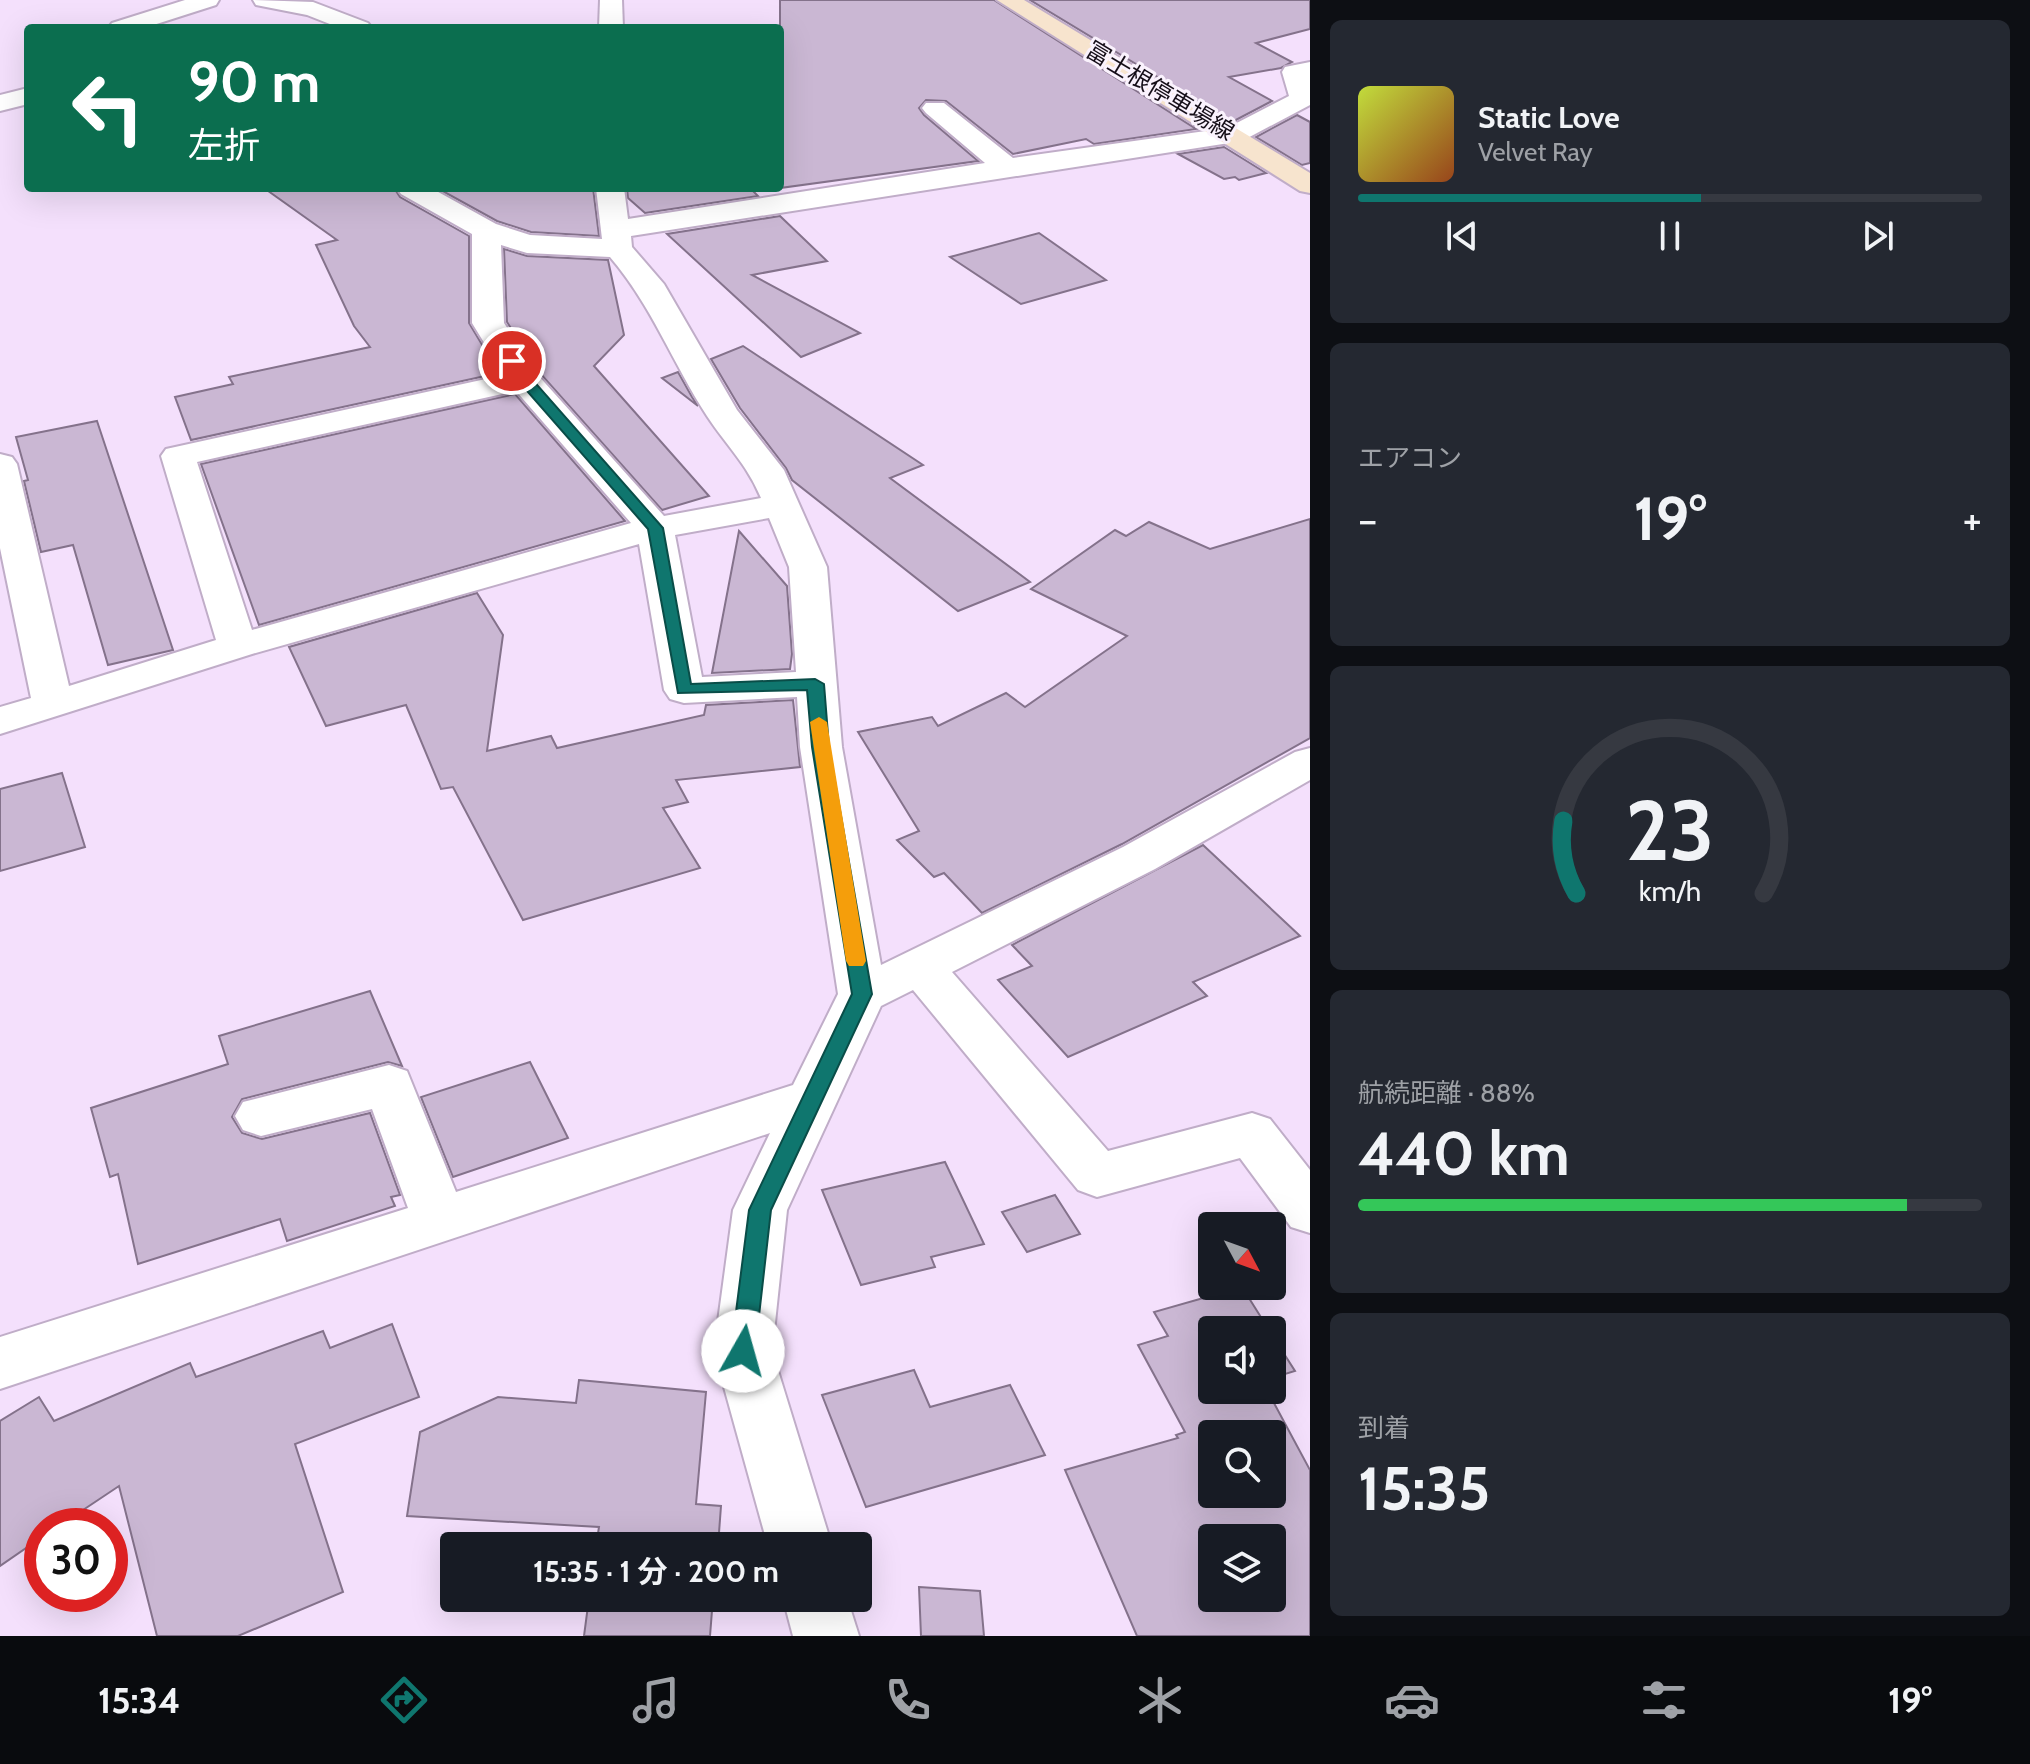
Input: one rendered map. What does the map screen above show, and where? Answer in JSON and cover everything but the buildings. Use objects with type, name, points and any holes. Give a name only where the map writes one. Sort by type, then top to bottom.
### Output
[{"type":"main road","name":"富士根停車場線","points":[[1008,0],[1233,135],[1310,185]]},
{"type":"street","points":[[133,24],[208,0]]},
{"type":"street","points":[[264,0],[313,9],[350,24]]},
{"type":"street","points":[[269,23],[342,0]]},
{"type":"street","points":[[611,0],[611,24]]},
{"type":"street","points":[[418,192],[486,230],[527,244],[617,240],[1007,167],[1233,135],[1302,99],[1294,72],[1310,69]]},
{"type":"street","points":[[0,103],[24,98]]},
{"type":"street","points":[[935,108],[1007,167]]},
{"type":"street","points":[[611,192],[617,240],[649,284],[722,414],[767,470],[808,567],[821,747],[862,994],[760,1210],[743,1351],[796,1532]]},
{"type":"street","points":[[486,230],[488,323],[524,380],[655,528],[684,690],[815,684]]},
{"type":"street","points":[[238,646],[178,456],[524,380]]},
{"type":"street","points":[[0,464],[53,704]]},
{"type":"street","points":[[0,721],[238,646],[655,528],[782,505]]},
{"type":"street","points":[[862,994],[1004,927],[1139,858],[1310,762]]},
{"type":"street","points":[[920,966],[1097,1175],[1252,1134],[1310,1211]]},
{"type":"street","points":[[261,1116],[389,1085],[440,1220]]},
{"type":"street","points":[[0,1363],[813,1099]]},
{"type":"street","points":[[819,1612],[826,1636]]},
{"type":"slow traffic","points":[[819,722],[856,961]]},
{"type":"route","points":[[512,361],[524,380],[655,528],[684,690],[815,684],[821,747],[862,994],[760,1210],[743,1351]]}]
